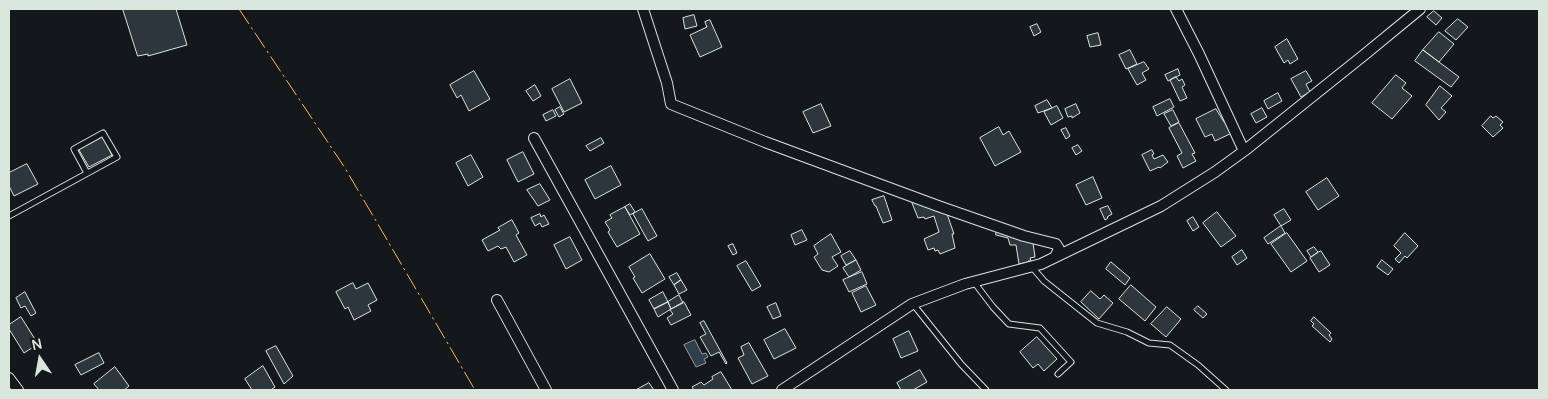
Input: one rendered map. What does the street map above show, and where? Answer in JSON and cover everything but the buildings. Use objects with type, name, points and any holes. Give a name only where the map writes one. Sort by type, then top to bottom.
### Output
[{"type":"street","points":[[643,9],[667,83],[671,104],[764,142],[923,200],[1024,236],[1056,244],[1059,249],[1056,255]]},
{"type":"street","points":[[1176,9],[1244,151]]},
{"type":"street","points":[[782,390],[912,304],[974,282],[1041,264],[1056,255],[1161,206],[1244,151],[1420,9]]},
{"type":"street","points":[[534,138],[673,390]]},
{"type":"street","points":[[497,300],[546,390]]},
{"type":"street","points":[[9,378],[18,390]]},
{"type":"lane","points":[[9,216],[87,173],[116,157],[103,132],[74,149],[87,173]]},
{"type":"lane","points":[[1032,267],[1044,281],[1097,323],[1127,332],[1149,343],[1170,345],[1198,365],[1226,390]]},
{"type":"lane","points":[[974,282],[1009,324],[1040,328],[1071,362],[1058,374]]},
{"type":"lane","points":[[912,304],[961,364],[986,390]]},
{"type":"water","points":[[695,340],[702,354],[706,353],[708,357],[704,359],[706,363],[696,367],[684,345]]},
{"type":"power","points":[[239,9],[345,168],[475,390]]}]
